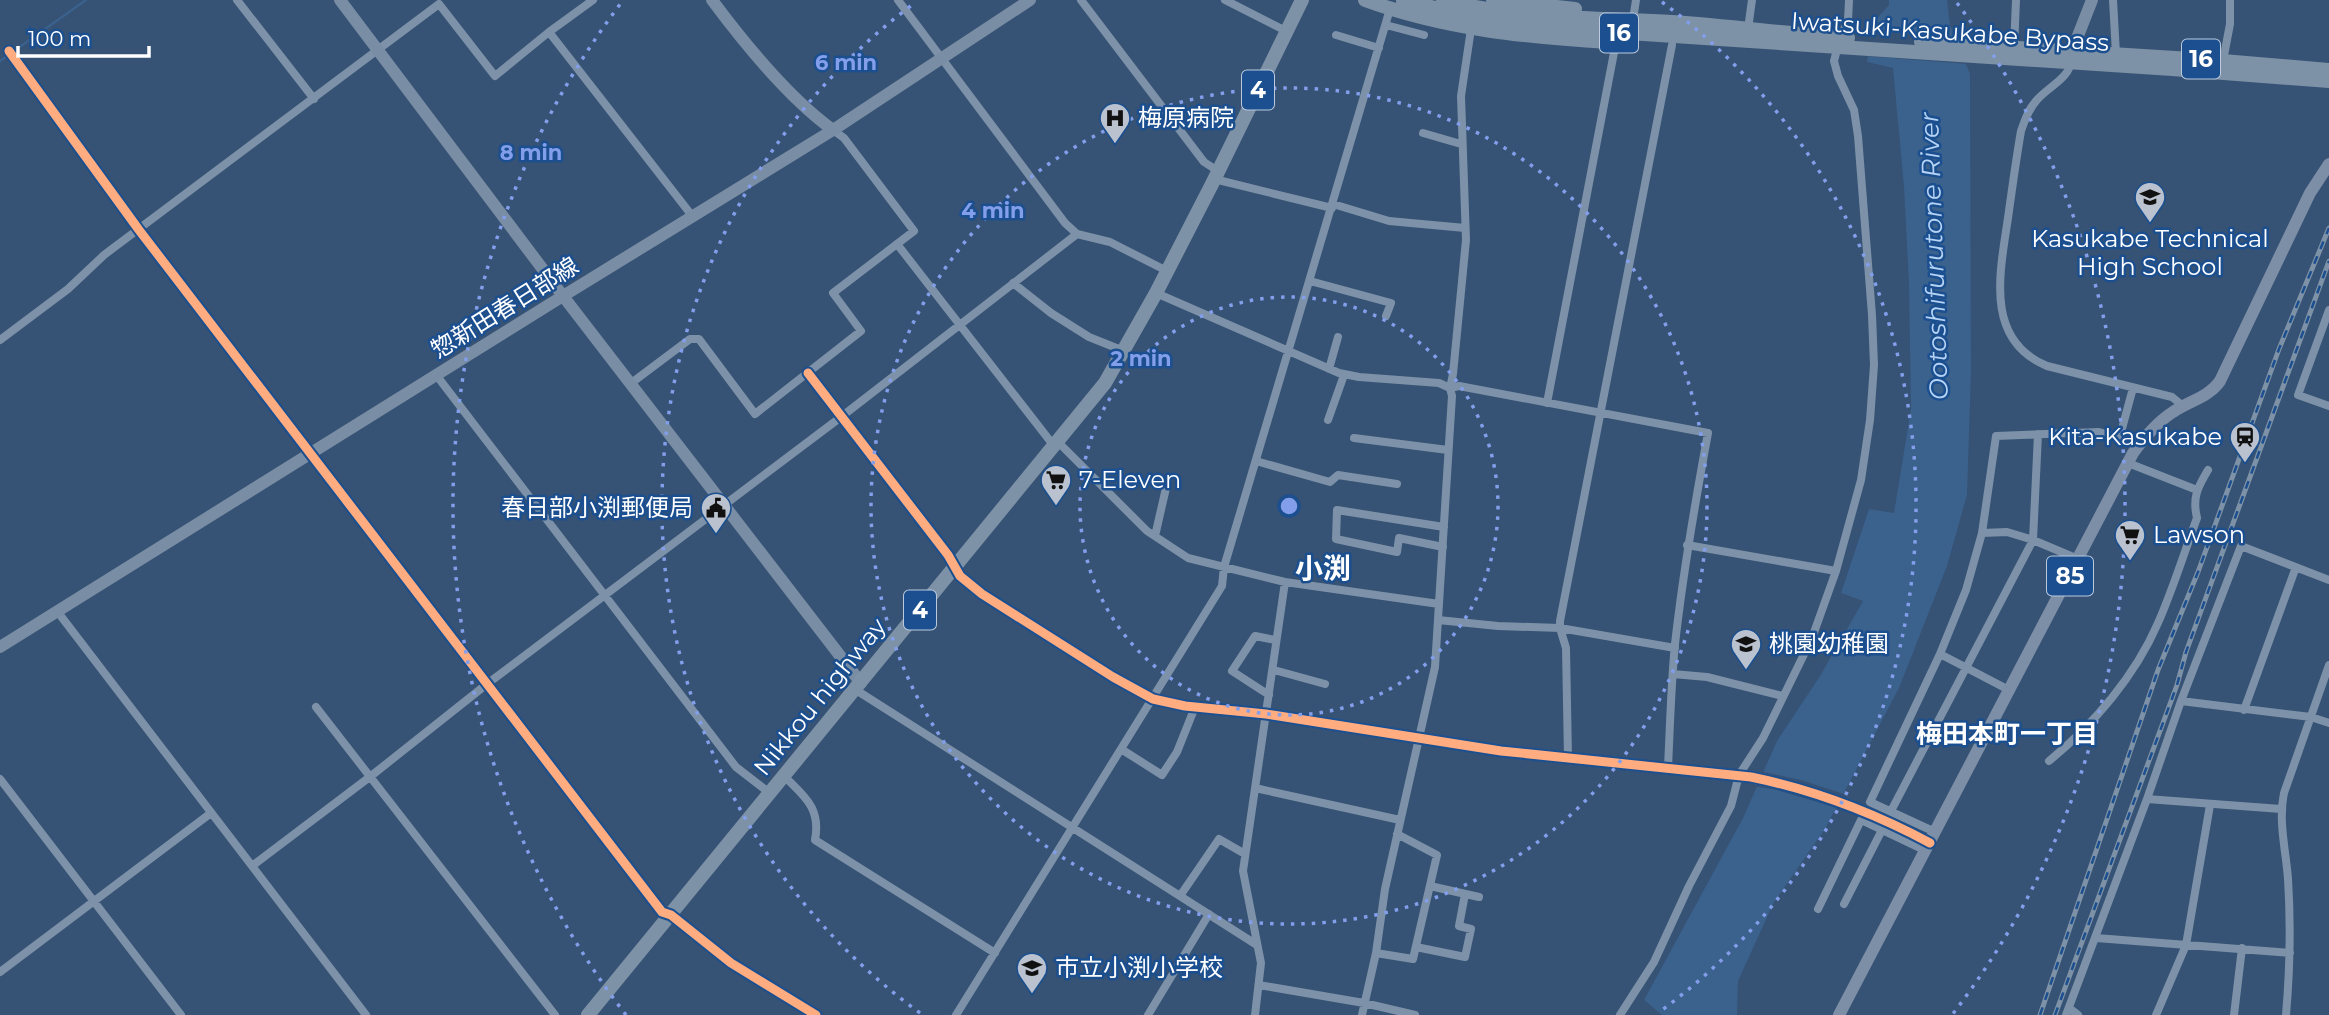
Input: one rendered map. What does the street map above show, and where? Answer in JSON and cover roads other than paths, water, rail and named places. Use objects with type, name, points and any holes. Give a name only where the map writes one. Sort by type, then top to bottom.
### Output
[{"type":"highway","name":"Nikkou highway","points":[[588,1015],[1105,383],[1156,293],[1302,0]]},
{"type":"highway","name":"16","points":[[1365,0],[1396,5]]},
{"type":"highway","name":"16","points":[[1377,0],[1471,29],[1548,38],[1672,45],[1748,35]]},
{"type":"highway","name":"Iwatsuki-Kasukabe Bypass","points":[[1443,0],[1493,10],[1546,16],[1674,22],[1748,35]]},
{"type":"highway","name":"16","points":[[1493,0],[1635,7],[1674,22]]},
{"type":"highway","name":"Iwatsuki-Kasukabe Bypass","points":[[1396,5],[1500,22],[1748,35],[2072,57],[2329,81]]},
{"type":"highway","name":"Iwatsuki-Kasukabe Bypass","points":[[1971,50],[2014,48],[2072,57],[2116,54],[2329,70]]},
{"type":"main road","name":"85","points":[[1839,1015],[2128,463],[2140,444],[2164,418],[2209,393],[2220,381],[2309,193],[2329,164]]},
{"type":"street","points":[[237,0],[314,99]]},
{"type":"street","points":[[340,0],[859,687],[1071,827],[1257,945]]},
{"type":"street","points":[[0,340],[68,289],[104,256],[439,4],[495,76],[593,0]]},
{"type":"street","points":[[630,384],[690,339],[699,340],[755,414],[862,331],[833,293],[914,231],[844,138],[804,107],[733,28],[712,0]]},
{"type":"street","points":[[898,0],[1065,223],[1077,234],[1110,242],[1167,271]]},
{"type":"street","name":"惣新田春日部線","points":[[0,647],[833,130],[1030,0]]},
{"type":"street","points":[[1081,0],[1216,175],[1388,221],[1465,228]]},
{"type":"street","points":[[1225,0],[1286,31]]},
{"type":"street","points":[[1748,35],[1752,0]]},
{"type":"street","points":[[1620,1015],[1654,961],[1812,638],[1836,571],[1861,480],[1874,365],[1872,315],[1858,136],[1854,110],[1833,61],[1847,21],[1849,0]]},
{"type":"street","points":[[2014,48],[2016,0]]},
{"type":"street","points":[[2092,0],[2066,75],[2034,103],[2021,131],[1998,284],[2002,313],[2015,343],[2035,361],[2172,397],[2183,406]]},
{"type":"street","points":[[2113,0],[2116,54]]},
{"type":"street","points":[[2223,61],[2230,24],[2230,0]]},
{"type":"street","points":[[956,1015],[1222,586],[1224,567],[1379,48],[1396,5]]},
{"type":"street","points":[[1386,25],[1424,35]]},
{"type":"street","points":[[1362,1015],[1376,953],[1385,889],[1435,667],[1450,388],[1465,228],[1461,96],[1471,29]]},
{"type":"street","points":[[549,32],[693,217]]},
{"type":"street","points":[[1336,34],[1379,48]]},
{"type":"street","points":[[1547,403],[1616,42]]},
{"type":"street","points":[[1568,758],[1566,648],[1560,628],[1672,45]]},
{"type":"street","points":[[11,54],[139,230],[663,912],[671,915],[731,962],[816,1015]]},
{"type":"street","points":[[1423,133],[1461,144]]},
{"type":"street","points":[[252,866],[1077,234]]},
{"type":"street","points":[[897,244],[958,325],[1056,444],[1147,531],[1188,558],[1285,582],[1439,604]]},
{"type":"street","points":[[1310,281],[1391,303],[1386,316]]},
{"type":"street","points":[[1013,283],[1051,313],[1089,337],[1124,351]]},
{"type":"street","points":[[1156,293],[1344,375],[1439,383],[1450,388],[1460,387],[1600,411],[1708,433],[1687,545],[1675,648],[1668,767]]},
{"type":"street","points":[[2329,310],[2298,395],[2329,406]]},
{"type":"street","points":[[1329,369],[1338,337]]},
{"type":"street","points":[[808,373],[948,555],[960,576],[982,594],[1113,677],[1153,698],[1195,707],[1266,714],[1568,758],[1745,776],[1781,783],[1838,800],[1930,842]]},
{"type":"street","points":[[1328,420],[1344,375]]},
{"type":"street","points":[[437,376],[736,767],[771,794]]},
{"type":"street","points":[[2120,436],[2133,388]]},
{"type":"street","points":[[1930,842],[1891,811],[1870,802],[1940,654],[1966,590],[1982,533],[1996,436],[2099,432],[2140,444]]},
{"type":"street","points":[[1891,811],[2033,540],[2038,434]]},
{"type":"street","points":[[1354,438],[1448,450]]},
{"type":"street","points":[[1256,461],[1330,482],[1338,475],[1397,484]]},
{"type":"street","points":[[2128,463],[2197,490]]},
{"type":"street","points":[[2049,761],[2122,685],[2146,648],[2169,596],[2197,518],[2194,505],[2197,490],[2208,470]]},
{"type":"street","points":[[1155,536],[1166,488]]},
{"type":"street","points":[[1443,547],[1399,538],[1397,552],[1336,539],[1337,510],[1444,527]]},
{"type":"street","points":[[1982,533],[2007,532],[2078,559]]},
{"type":"street","points":[[1687,545],[1836,571]]},
{"type":"street","points":[[2078,1015],[2067,1011],[2241,546],[2329,580]]},
{"type":"street","points":[[2244,709],[2296,567]]},
{"type":"street","points":[[1255,1015],[1261,963],[1243,871],[1285,582]]},
{"type":"street","points":[[57,611],[366,1015]]},
{"type":"street","points":[[1438,620],[1560,628],[1675,648]]},
{"type":"street","points":[[1269,695],[1232,671],[1255,636],[1275,640]]},
{"type":"street","points":[[1940,654],[2009,690]]},
{"type":"street","points":[[2286,1015],[2290,953],[2286,853],[2281,809],[2284,793],[2329,665]]},
{"type":"street","points":[[1274,670],[1325,684]]},
{"type":"street","points":[[1673,674],[1707,677],[1783,696]]},
{"type":"street","points":[[2181,701],[2311,717],[2329,723]]},
{"type":"street","points":[[316,707],[555,1015]]},
{"type":"street","points":[[1121,749],[1161,775],[1177,752],[1195,707]]},
{"type":"street","points":[[785,777],[812,804],[817,828],[815,840],[995,953]]},
{"type":"street","points":[[0,779],[181,1015]]},
{"type":"street","points":[[1255,788],[1400,820]]},
{"type":"street","points":[[2147,799],[2281,809]]},
{"type":"street","points":[[2156,1015],[2186,945],[2210,805]]},
{"type":"street","points":[[0,972],[211,813]]},
{"type":"street","points":[[1818,909],[1861,820],[1882,830],[1930,842]]},
{"type":"street","points":[[1844,904],[1882,830]]},
{"type":"street","points":[[1376,953],[1413,959],[1437,855],[1397,834]]},
{"type":"street","points":[[1180,896],[1219,839],[1245,854]]},
{"type":"street","points":[[1430,886],[1479,897]]},
{"type":"street","points":[[1416,947],[1465,957],[1471,929],[1459,926],[1465,894]]},
{"type":"street","points":[[1148,1015],[1209,914]]},
{"type":"street","points":[[2096,937],[2290,953]]},
{"type":"street","points":[[2234,1015],[2242,948]]},
{"type":"street","points":[[1259,985],[1364,1003],[1415,1015]]},
{"type":"water","name":"Ootoshifurutone River","points":[[1889,0],[1947,0],[1950,25],[1970,74],[1971,372],[1967,495],[1947,566],[1899,688],[1825,829],[1774,902],[1738,981],[1737,1015],[1662,1015],[1644,1000],[1743,818],[1777,741],[1820,676],[1863,601],[1841,593],[1869,509],[1894,513],[1911,409],[1904,187],[1893,68],[1867,62],[1872,24],[1889,5]]},
{"type":"waterway","points":[[0,61],[86,0]]},
{"type":"railway","points":[[2040,1015],[2158,670],[2198,572],[2279,349],[2329,228]]},
{"type":"railway","points":[[2055,1015],[2329,261]]},
{"type":"place","name":"梅原病院","points":[[1115,145]]},
{"type":"place","name":"Kasukabe Technical High School","points":[[2150,224]]},
{"type":"place","name":"Kita-Kasukabe","points":[[2245,464]]},
{"type":"place","name":"7-Eleven","points":[[1056,507]]},
{"type":"place","name":"春日部小渕郵便局","points":[[716,535]]},
{"type":"place","name":"Lawson","points":[[2130,562]]},
{"type":"place","name":"桃園幼稚園","points":[[1746,671]]},
{"type":"place","name":"市立小渕小学校","points":[[1032,995]]},
{"type":"district","name":"小渕","points":[[1323,568]]},
{"type":"district","name":"梅田本町一丁目","points":[[2007,734]]}]
